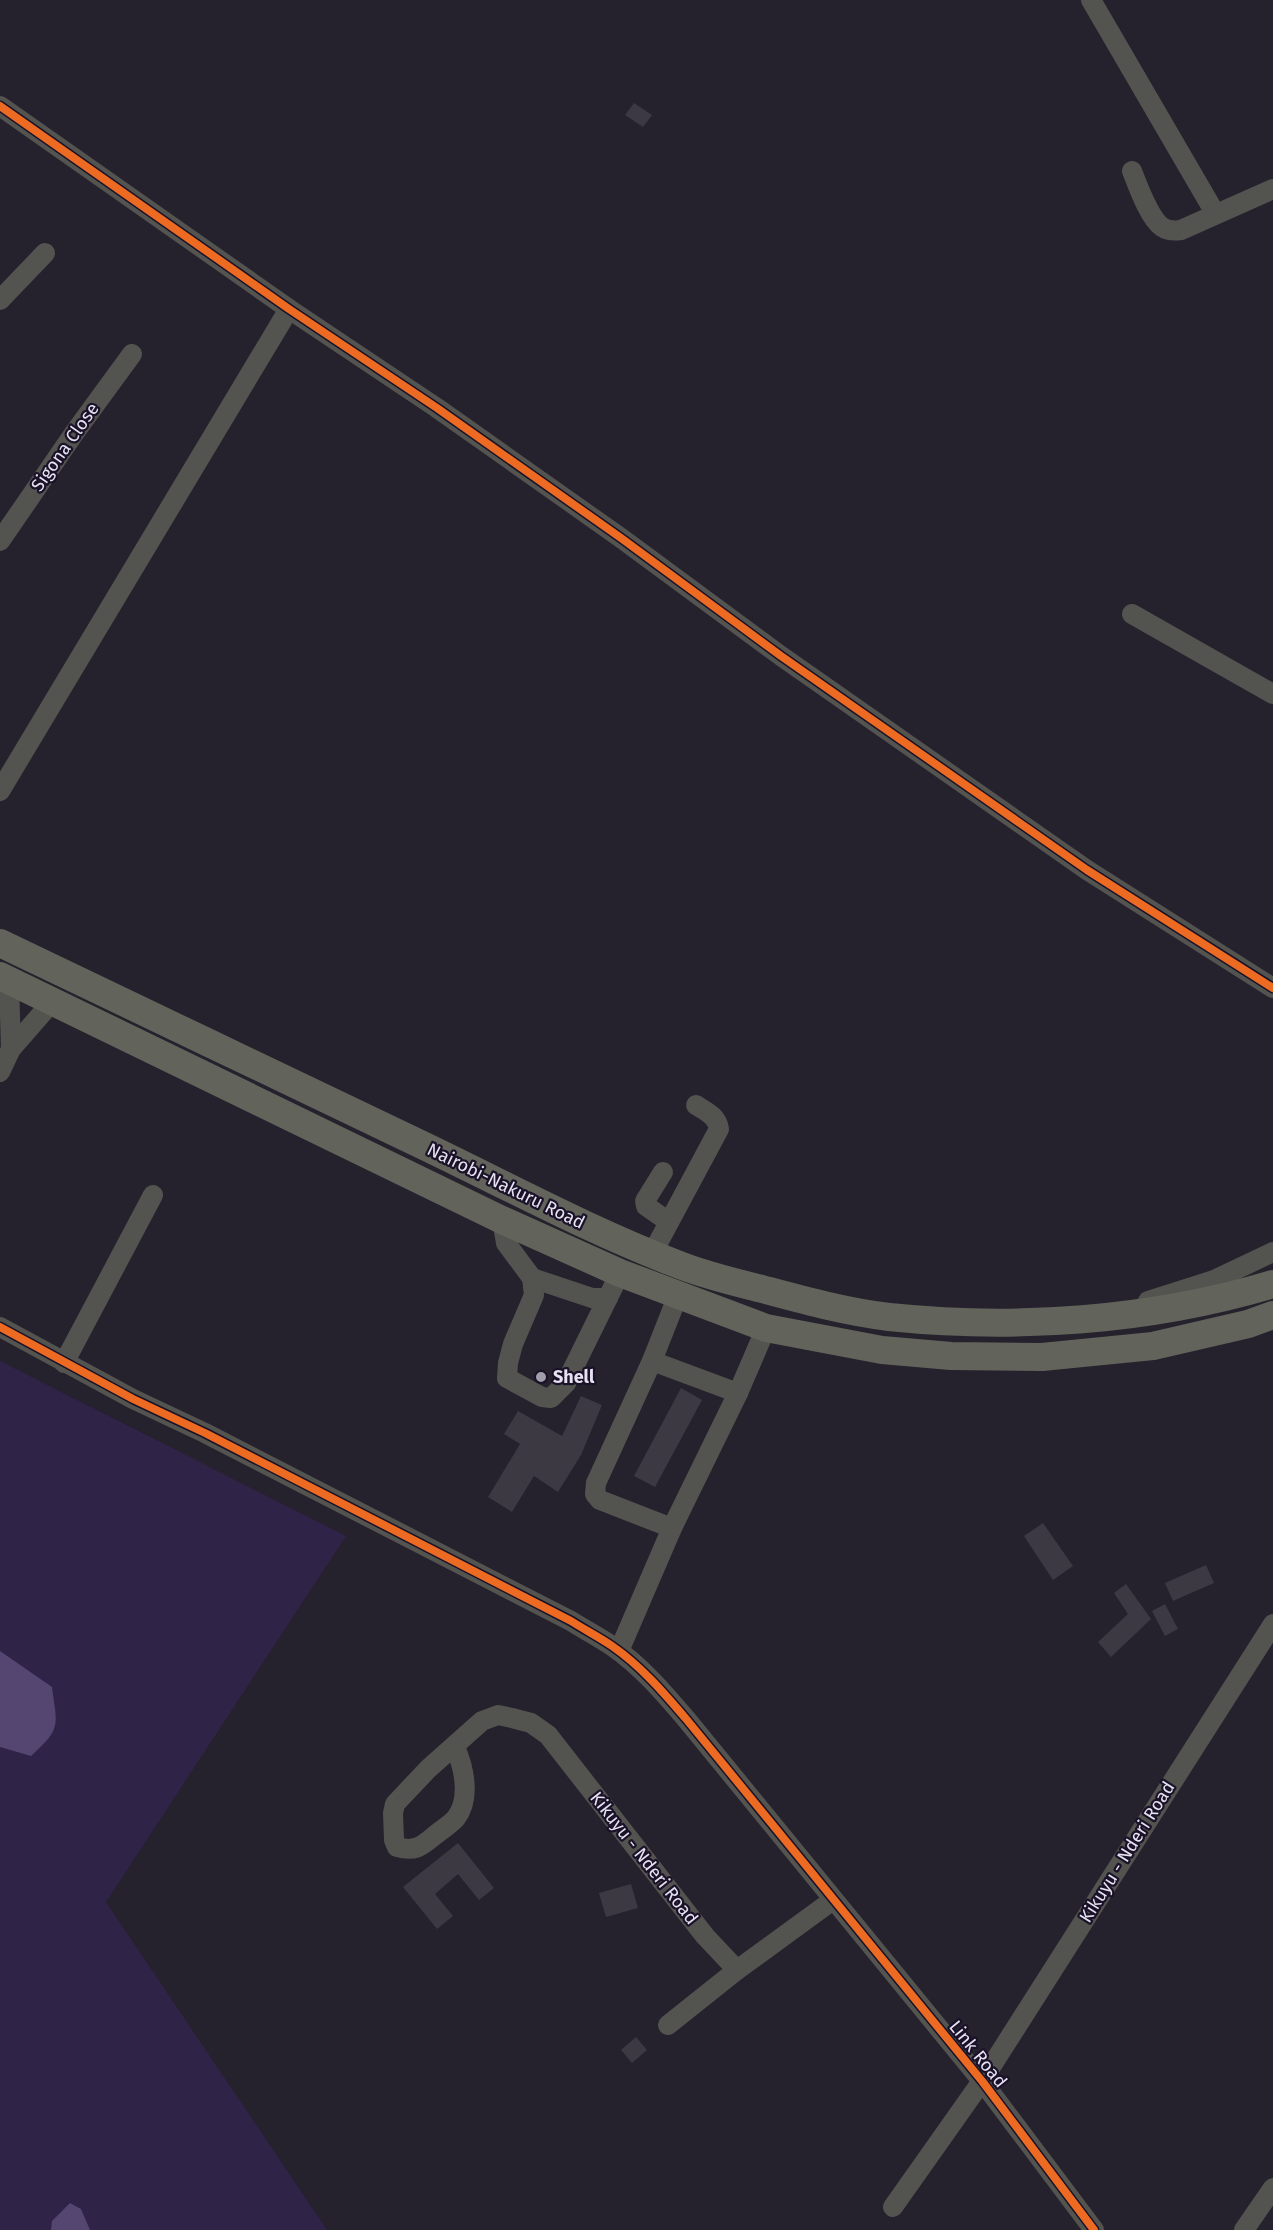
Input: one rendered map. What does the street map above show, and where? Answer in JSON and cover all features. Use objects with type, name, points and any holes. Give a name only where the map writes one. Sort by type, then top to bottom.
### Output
[{"type":"highway","name":"Nairobi-Nakuru Road","points":[[0,943],[587,1226],[682,1266],[795,1298],[886,1317],[994,1323],[1043,1323],[1159,1309],[1224,1298],[1273,1284]]},
{"type":"highway","points":[[5,979],[502,1220],[621,1273],[766,1328],[882,1350],[951,1356],[1042,1357],[1153,1346],[1248,1324],[1273,1315]]},
{"type":"street","points":[[1092,0],[1215,213]]},
{"type":"street","points":[[0,106],[289,309],[446,415],[621,538],[791,663],[1087,870],[1273,988]]},
{"type":"street","points":[[1132,171],[1150,213],[1160,226],[1170,231],[1181,230],[1273,189]]},
{"type":"street","points":[[0,300],[45,253]]},
{"type":"street","points":[[0,791],[289,309]]},
{"type":"street","name":"Sigona Close","points":[[0,541],[132,354]]},
{"type":"street","points":[[1132,614],[1273,694]]},
{"type":"street","points":[[5,979],[11,1049]]},
{"type":"street","points":[[0,1072],[11,1049],[52,1002]]},
{"type":"street","points":[[652,1254],[719,1129],[718,1121],[696,1105]]},
{"type":"street","points":[[663,1172],[645,1201],[646,1206],[669,1222]]},
{"type":"street","points":[[64,1363],[153,1195]]},
{"type":"street","points":[[502,1220],[506,1243],[532,1278],[534,1295],[513,1344],[507,1378],[542,1397],[551,1398],[566,1383],[621,1273]]},
{"type":"street","points":[[1043,1323],[1138,1304],[1214,1280],[1273,1252]]},
{"type":"street","points":[[532,1278],[592,1298],[608,1298]]},
{"type":"street","points":[[672,1528],[600,1500],[595,1494],[596,1483],[652,1361],[678,1295]]},
{"type":"street","name":"Link Road","points":[[0,1327],[64,1363],[572,1622],[619,1652],[647,1675],[687,1720],[982,2081],[1086,2226]]},
{"type":"street","points":[[619,1652],[672,1528],[738,1393],[766,1328]]},
{"type":"street","points":[[652,1361],[738,1393]]},
{"type":"street","name":"Kikuyu - Nderi Road","points":[[893,2207],[982,2081],[1273,1624]]},
{"type":"street","name":"Kikuyu - Nderi Road","points":[[454,1747],[461,1762],[465,1788],[462,1805],[456,1818],[420,1847],[409,1851],[397,1847],[394,1839],[395,1804],[428,1769],[482,1721],[498,1715],[531,1723],[548,1735],[705,1936],[737,1970]]},
{"type":"street","points":[[668,2025],[737,1970],[833,1900]]},
{"type":"street","points":[[1244,2230],[1273,2188]]},
{"type":"shaded area","points":[[0,1361],[346,1536],[106,1902],[327,2230],[0,2230]]},
{"type":"shaded area","points":[[0,1651],[52,1687],[55,1726],[48,1739],[31,1756],[0,1747]]},
{"type":"shaded area","points":[[70,2203],[81,2209],[90,2230],[51,2230],[52,2221]]},
{"type":"building","points":[[634,103],[652,115],[643,127],[625,115]]},
{"type":"building","points":[[681,1388],[702,1400],[655,1487],[634,1476]]},
{"type":"building","points":[[581,1396],[602,1405],[581,1455],[558,1492],[534,1476],[512,1512],[488,1497],[520,1444],[504,1434],[518,1411],[562,1436]]},
{"type":"building","points":[[1043,1523],[1073,1566],[1053,1580],[1024,1536]]},
{"type":"building","points":[[1206,1565],[1214,1583],[1173,1601],[1165,1583]]},
{"type":"building","points":[[1126,1584],[1151,1619],[1111,1657],[1098,1642],[1128,1614],[1114,1593]]},
{"type":"building","points":[[1165,1604],[1178,1629],[1165,1636],[1152,1611]]},
{"type":"building","points":[[458,1843],[494,1888],[479,1900],[458,1874],[435,1894],[453,1916],[437,1929],[403,1887]]},
{"type":"building","points":[[631,1884],[638,1908],[606,1917],[599,1893]]},
{"type":"building","points":[[636,2037],[647,2050],[632,2063],[621,2050]]},
{"type":"cycle path","points":[[0,106],[289,309],[437,408],[621,538],[781,656],[1087,870],[1273,988]]},
{"type":"cycle path","points":[[0,1327],[133,1399],[205,1433],[571,1621],[633,1662],[687,1720],[982,2081],[1094,2230]]},
{"type":"place","name":"Shell","points":[[541,1377]]}]
